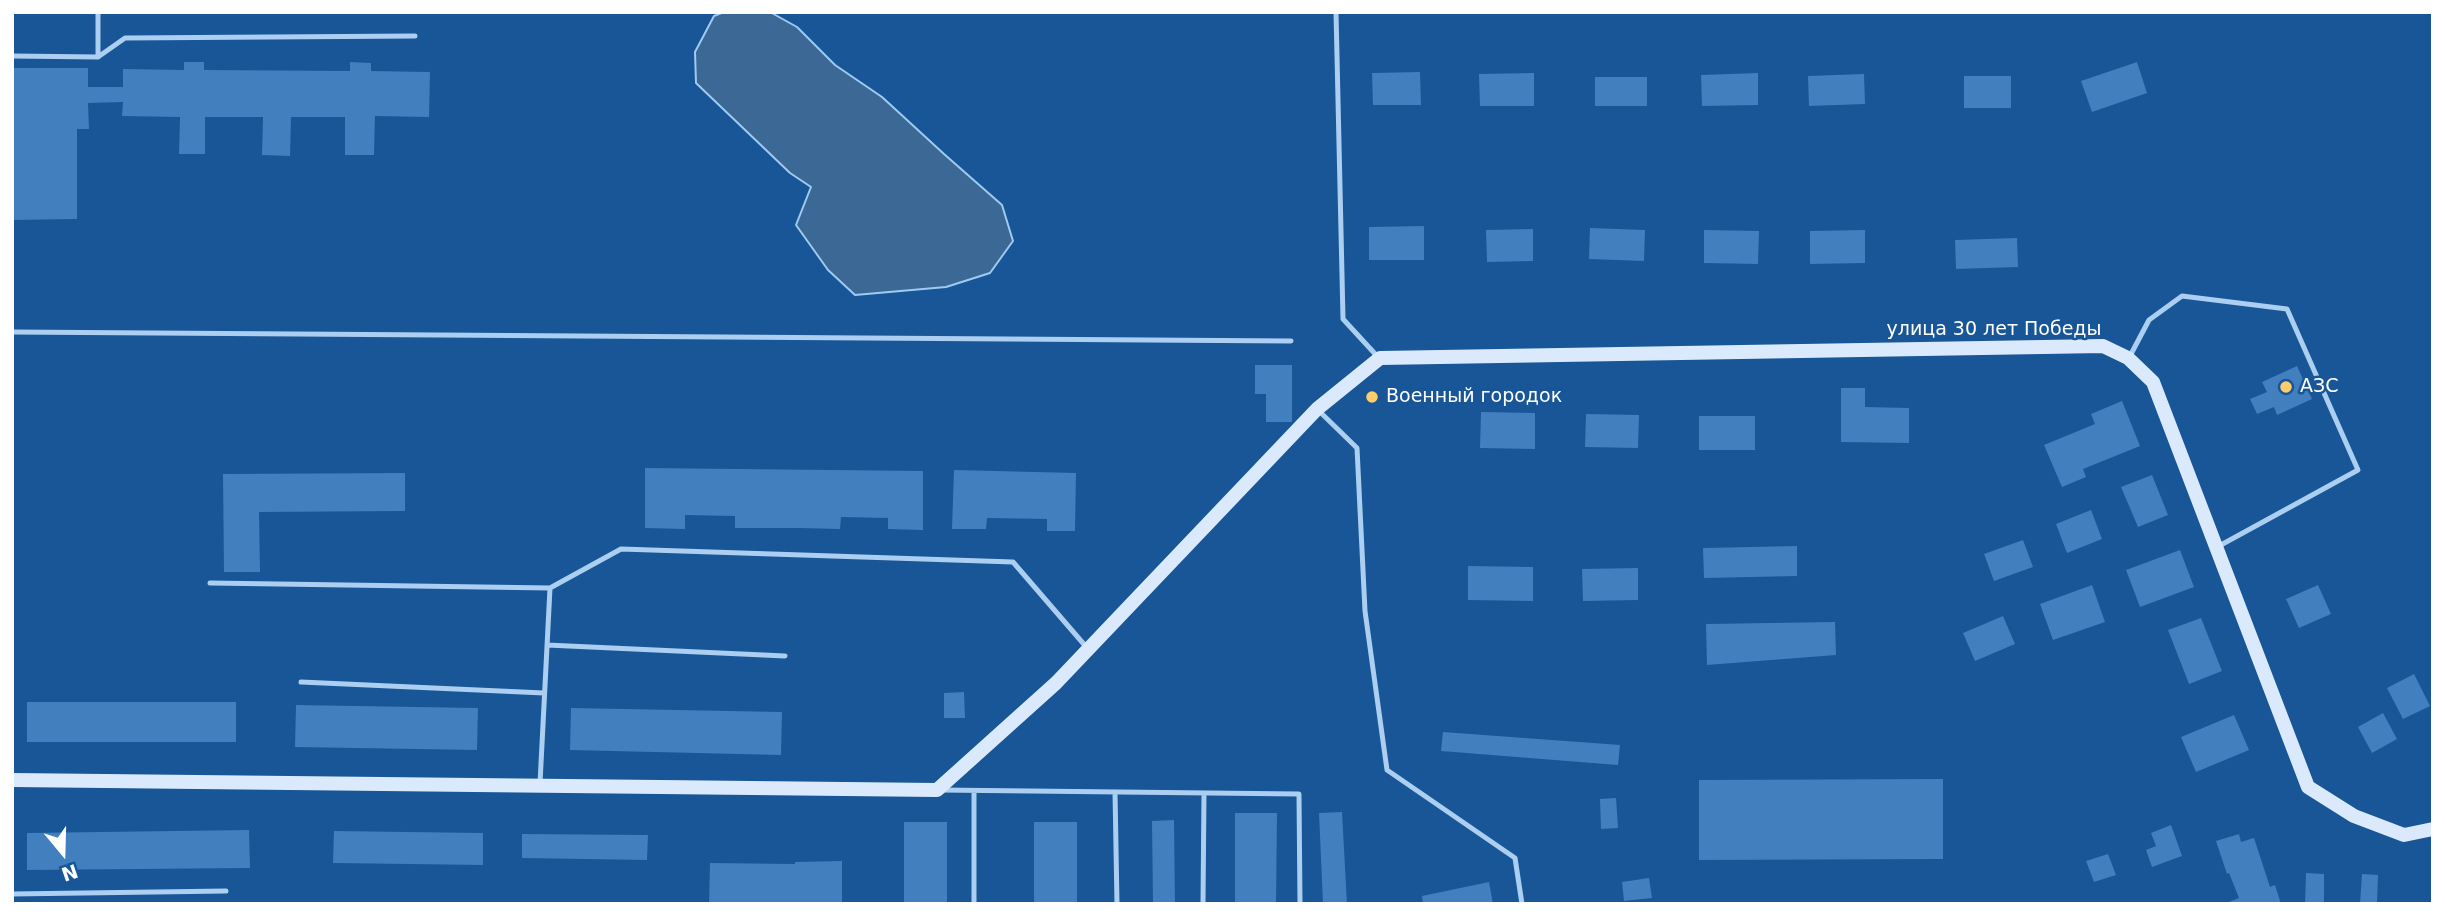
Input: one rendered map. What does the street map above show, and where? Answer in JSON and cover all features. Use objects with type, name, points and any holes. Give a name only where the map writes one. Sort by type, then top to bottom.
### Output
[{"type":"street","name":"улица 30 лет Победы","points":[[1380,358],[2103,346],[2128,358],[2153,382],[2308,787],[2354,816],[2404,835],[2433,830]]},
{"type":"street","points":[[12,780],[937,790],[1056,683],[1317,409],[1380,358]]},
{"type":"lane","points":[[98,12],[98,57]]},
{"type":"lane","points":[[1336,12],[1343,319],[1380,358]]},
{"type":"lane","points":[[12,56],[98,57],[125,38],[415,36]]},
{"type":"lane","points":[[2128,358],[2149,320],[2182,296],[2287,309],[2358,470],[2216,548]]},
{"type":"lane","points":[[12,331],[1291,341]]},
{"type":"lane","points":[[1317,409],[1357,448],[1365,611],[1387,770],[1515,858],[1522,904]]},
{"type":"lane","points":[[210,583],[550,588],[621,549],[1013,562],[1089,649]]},
{"type":"lane","points":[[539,786],[550,588]]},
{"type":"lane","points":[[547,645],[785,656]]},
{"type":"lane","points":[[301,682],[544,693]]},
{"type":"lane","points":[[937,790],[1299,794],[1300,904]]},
{"type":"lane","points":[[974,791],[974,904]]},
{"type":"lane","points":[[1115,792],[1117,904]]},
{"type":"lane","points":[[1203,904],[1204,793]]},
{"type":"lane","points":[[12,894],[226,891]]},
{"type":"water","points":[[724,12],[770,12],[797,27],[835,65],[882,97],[1002,205],[1013,241],[990,273],[946,287],[855,295],[828,270],[796,225],[811,187],[790,173],[696,83],[695,52],[714,16]]},
{"type":"building","points":[[184,62],[204,62],[204,70],[350,71],[350,62],[371,63],[371,71],[430,72],[429,117],[375,116],[374,155],[345,155],[345,117],[291,117],[290,156],[262,155],[263,117],[205,117],[205,154],[179,154],[180,117],[122,116],[123,102],[88,103],[89,129],[77,129],[77,219],[12,220],[12,68],[88,68],[88,87],[123,87],[123,69],[184,70]]},
{"type":"building","points":[[2137,62],[2147,93],[2092,112],[2081,81]]},
{"type":"building","points":[[1420,72],[1421,105],[1373,105],[1372,73]]},
{"type":"building","points":[[1534,73],[1534,106],[1480,106],[1479,74]]},
{"type":"building","points":[[1758,73],[1758,105],[1702,106],[1701,75]]},
{"type":"building","points":[[1864,74],[1865,104],[1809,106],[1808,76]]},
{"type":"building","points":[[1964,76],[2011,76],[2011,108],[1964,108]]},
{"type":"building","points":[[1595,77],[1647,77],[1647,106],[1595,106]]},
{"type":"building","points":[[1424,226],[1424,260],[1369,260],[1369,227]]},
{"type":"building","points":[[1590,228],[1645,230],[1644,261],[1589,259]]},
{"type":"building","points":[[1533,229],[1533,261],[1487,262],[1486,230]]},
{"type":"building","points":[[1704,230],[1759,231],[1758,264],[1704,263]]},
{"type":"building","points":[[1865,230],[1865,263],[1810,264],[1810,231]]},
{"type":"building","points":[[2017,238],[2018,267],[1956,269],[1955,240]]},
{"type":"building","points":[[1255,365],[1292,365],[1292,422],[1266,422],[1266,394],[1255,394]]},
{"type":"building","name":"АЗС","points":[[2297,366],[2312,399],[2277,415],[2274,407],[2257,414],[2250,399],[2267,392],[2262,382]]},
{"type":"building","points":[[1841,388],[1865,388],[1865,407],[1909,408],[1909,443],[1841,442]]},
{"type":"building","points":[[2122,401],[2140,446],[2083,469],[2086,477],[2062,487],[2044,445],[2095,424],[2091,414]]},
{"type":"building","points":[[1481,412],[1535,413],[1535,449],[1480,448]]},
{"type":"building","points":[[1586,414],[1639,415],[1638,448],[1585,447]]},
{"type":"building","points":[[1699,416],[1755,416],[1755,450],[1699,450]]},
{"type":"building","points":[[645,468],[923,471],[923,530],[888,529],[888,518],[841,517],[840,529],[735,528],[735,516],[685,515],[685,529],[645,528]]},
{"type":"building","points":[[954,470],[1076,473],[1075,531],[1047,531],[1047,519],[987,518],[986,529],[952,529]]},
{"type":"building","points":[[405,473],[405,511],[259,512],[260,572],[224,572],[223,474]]},
{"type":"building","points":[[2152,475],[2168,515],[2138,527],[2121,487]]},
{"type":"building","points":[[2091,510],[2102,539],[2067,553],[2056,524]]},
{"type":"building","points":[[2023,540],[2033,567],[1994,581],[1984,554]]},
{"type":"building","points":[[1797,546],[1797,576],[1704,578],[1703,548]]},
{"type":"building","points":[[2180,550],[2194,587],[2140,607],[2126,570]]},
{"type":"building","points":[[1468,566],[1533,567],[1533,601],[1468,600]]},
{"type":"building","points":[[1638,568],[1638,600],[1583,601],[1582,569]]},
{"type":"building","points":[[2092,585],[2105,622],[2053,640],[2040,604]]},
{"type":"building","points":[[2318,585],[2331,614],[2299,628],[2286,599]]},
{"type":"building","points":[[2003,616],[2015,644],[1975,661],[1963,633]]},
{"type":"building","points":[[2201,618],[2222,671],[2189,684],[2168,630]]},
{"type":"building","points":[[1835,622],[1836,655],[1707,665],[1706,624]]},
{"type":"building","points":[[2414,674],[2430,706],[2403,719],[2387,688]]},
{"type":"building","points":[[964,692],[965,718],[944,718],[944,693]]},
{"type":"building","points":[[27,702],[236,702],[236,742],[27,742]]},
{"type":"building","points":[[296,705],[478,708],[477,750],[295,747]]},
{"type":"building","points":[[571,708],[782,712],[781,755],[570,750]]},
{"type":"building","points":[[2383,713],[2397,739],[2372,753],[2358,727]]},
{"type":"building","points":[[2234,715],[2249,750],[2196,772],[2181,737]]},
{"type":"building","points":[[1443,732],[1620,745],[1618,765],[1441,751]]},
{"type":"building","points":[[1943,779],[1943,859],[1699,860],[1699,780]]},
{"type":"building","points":[[1616,798],[1618,828],[1601,829],[1600,799]]},
{"type":"building","points":[[1342,812],[1347,904],[1323,904],[1319,813]]},
{"type":"building","points":[[1235,813],[1277,813],[1276,904],[1235,904]]},
{"type":"building","points":[[1174,820],[1175,904],[1153,904],[1152,821]]},
{"type":"building","points":[[904,822],[947,822],[947,904],[904,904]]},
{"type":"building","points":[[1034,822],[1077,822],[1077,904],[1034,904]]},
{"type":"building","points":[[2171,825],[2182,856],[2152,867],[2146,850],[2156,846],[2151,833]]},
{"type":"building","points":[[249,830],[250,868],[27,870],[27,833]]},
{"type":"building","points":[[334,831],[483,833],[483,865],[333,863]]},
{"type":"building","points":[[522,834],[648,835],[647,860],[522,858]]},
{"type":"building","points":[[2239,834],[2241,842],[2254,838],[2270,887],[2275,885],[2281,904],[2230,904],[2229,902],[2239,898],[2229,873],[2227,874],[2216,841]]},
{"type":"building","points":[[2108,854],[2116,875],[2094,882],[2086,861]]},
{"type":"building","points":[[842,861],[842,904],[709,904],[710,863],[795,864]]},
{"type":"building","points":[[2306,873],[2324,874],[2324,904],[2305,904]]},
{"type":"building","points":[[2362,874],[2378,875],[2377,904],[2360,904]]},
{"type":"building","points":[[1649,878],[1652,898],[1624,901],[1622,882]]},
{"type":"building","points":[[1489,882],[1493,904],[1423,904],[1422,896]]},
{"type":"place","name":"АЗС","points":[[2286,387]]},
{"type":"place","name":"Военный городок","points":[[1372,397]]}]
